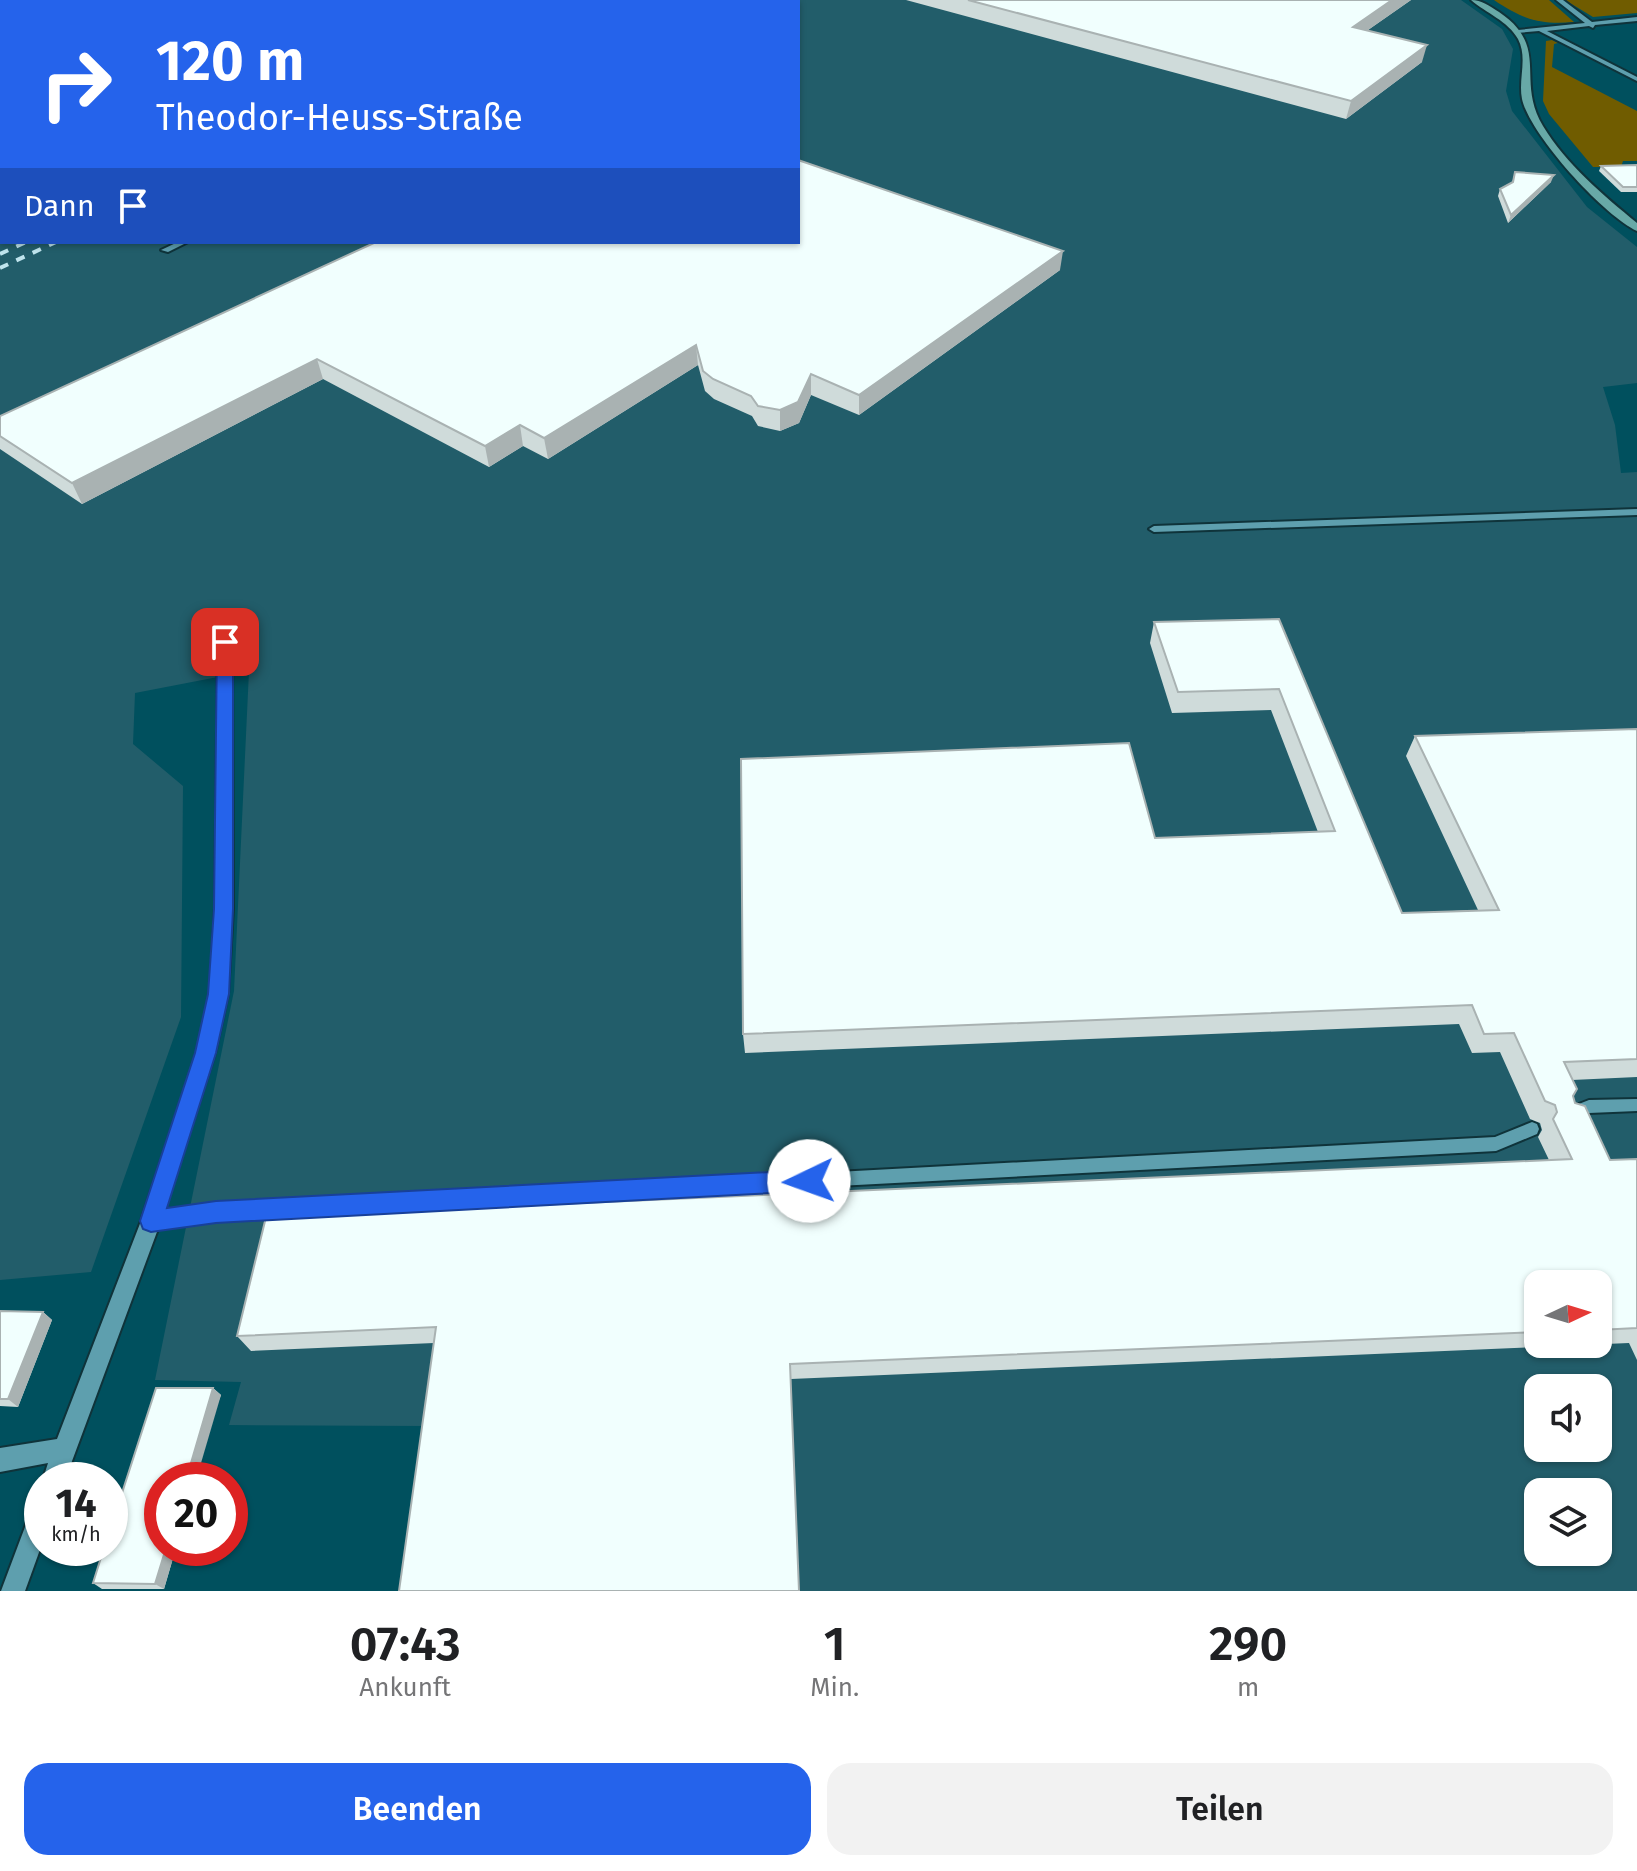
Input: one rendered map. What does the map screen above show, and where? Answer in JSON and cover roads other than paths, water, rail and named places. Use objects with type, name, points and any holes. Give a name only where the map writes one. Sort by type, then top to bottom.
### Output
[{"type":"main road","points":[[1475,0],[1518,32],[1528,52],[1524,87],[1530,111],[1573,168],[1637,228]]},
{"type":"street","points":[[59,1462],[151,1221],[206,1053],[219,994],[224,909],[225,642]]},
{"type":"street","points":[[0,1460],[64,1449]]},
{"type":"street","points":[[13,1591],[24,1561]]},
{"type":"lane","points":[[1559,0],[1593,26]]},
{"type":"lane","points":[[1518,32],[1637,19]]},
{"type":"lane","points":[[1541,30],[1637,79]]},
{"type":"lane","points":[[165,250],[179,244]]},
{"type":"lane","points":[[1154,529],[1637,512]]},
{"type":"lane","points":[[1568,1115],[1589,1107],[1637,1105]]},
{"type":"lane","points":[[151,1221],[216,1212],[1496,1144],[1532,1129]]},
{"type":"railway","points":[[0,254],[22,244]]},
{"type":"railway","points":[[0,268],[52,244]]}]
